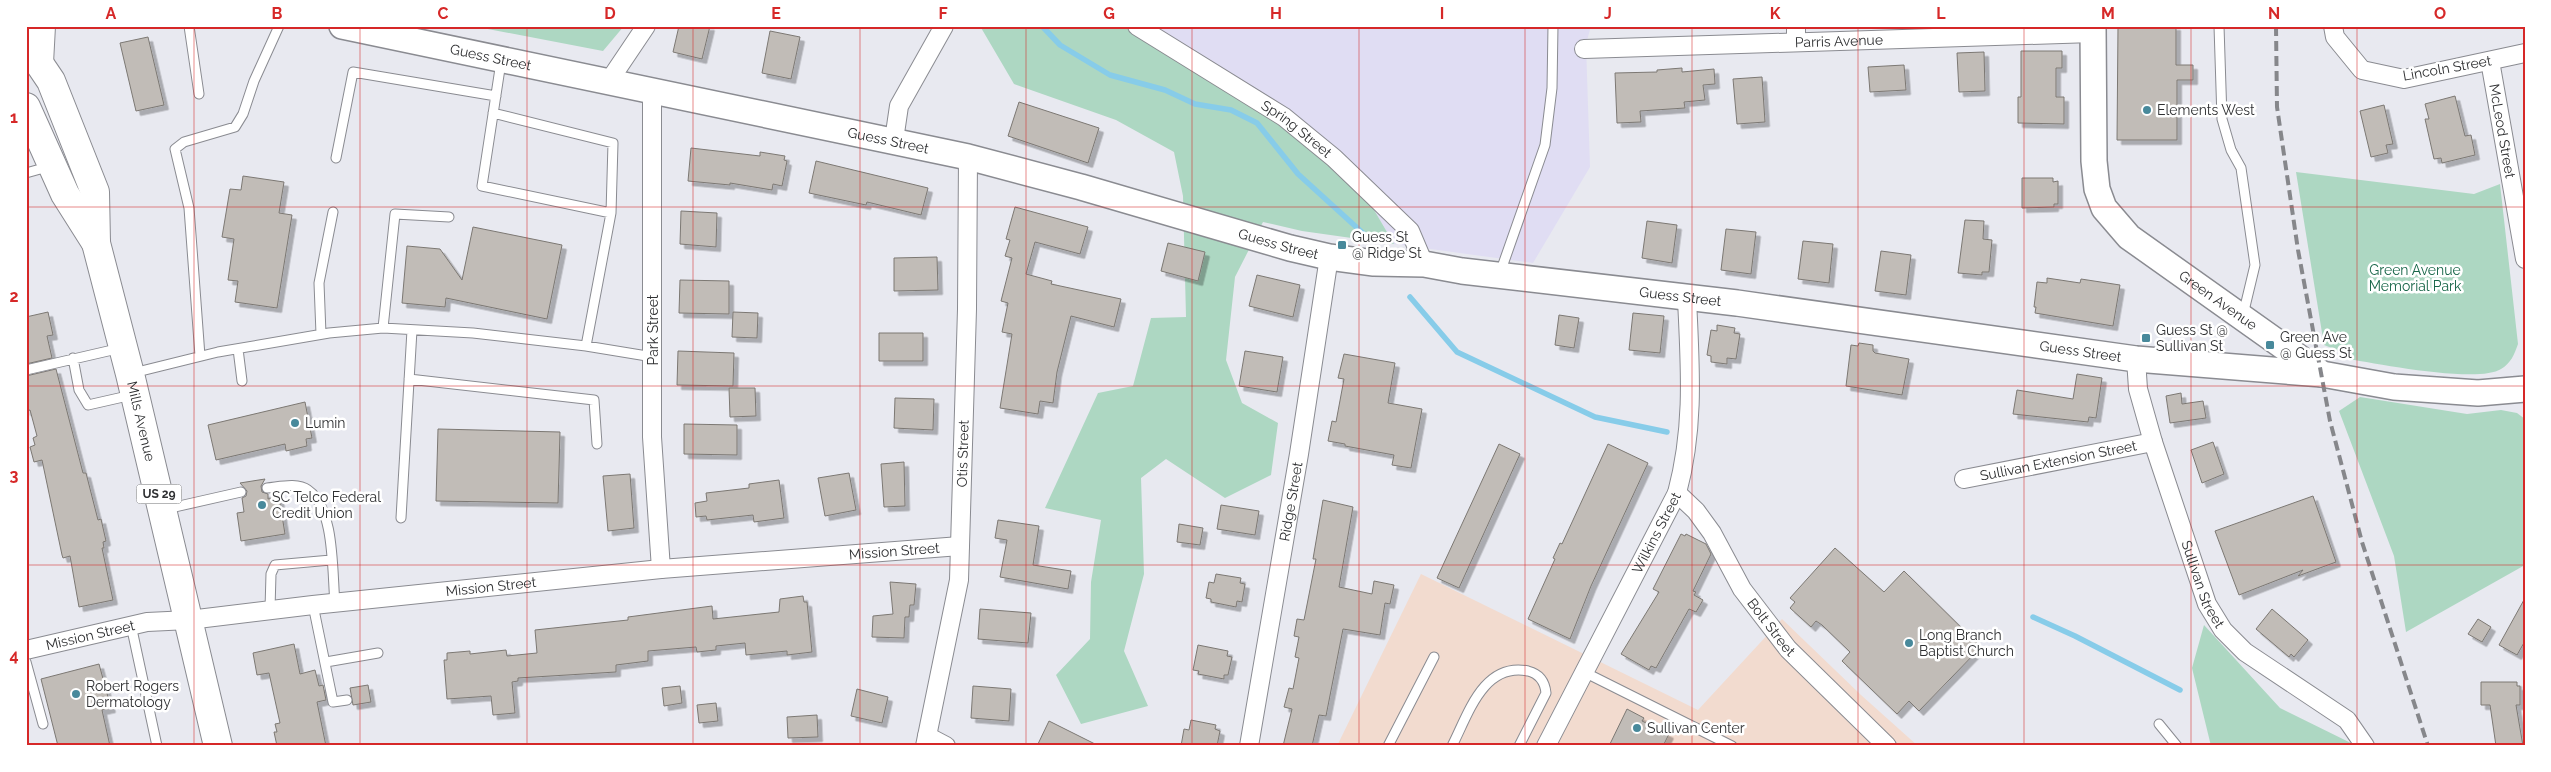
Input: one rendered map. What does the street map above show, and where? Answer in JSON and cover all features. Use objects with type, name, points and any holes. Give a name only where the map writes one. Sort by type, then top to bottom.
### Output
[{"type":"main road","points":[[32,53],[41,26]]},
{"type":"main road","name":"Mills Avenue","points":[[32,53],[51,81],[95,192],[96,242],[133,384],[218,746]]},
{"type":"main road","name":"Mills Avenue","points":[[26,107],[65,194],[96,242]]},
{"type":"street","name":"Guess Street","points":[[342,26],[411,33],[502,59],[968,157],[1081,187],[1290,248],[1329,257],[1374,263],[1424,264],[1499,275],[1642,291],[1686,299],[1737,303],[2136,359],[2322,374]]},
{"type":"street","points":[[608,81],[646,26]]},
{"type":"street","points":[[894,140],[899,106],[944,26]]},
{"type":"street","name":"Spring Street","points":[[1138,26],[1284,117],[1334,158],[1410,231],[1424,264]]},
{"type":"street","name":"Lincoln Street","points":[[2333,26],[2335,37],[2362,70],[2404,79],[2525,53]]},
{"type":"street","name":"Green Avenue","points":[[2093,30],[2096,189],[2104,208],[2129,237],[2322,374],[2394,387],[2478,392],[2525,389]]},
{"type":"street","name":"Parris Avenue","points":[[1584,49],[1796,34],[2093,30]]},
{"type":"street","name":"McLeod Street","points":[[2490,61],[2525,259]]},
{"type":"street","name":"Park Street","points":[[652,90],[652,437],[661,569]]},
{"type":"street","name":"Otis Street","points":[[926,741],[959,580],[967,309],[968,157]]},
{"type":"street","name":"Ridge Street","points":[[1249,746],[1301,445],[1329,257]]},
{"type":"street","name":"Wilkins Street","points":[[1546,746],[1677,492],[1685,462],[1691,409],[1686,299]]},
{"type":"street","name":"Sullivan Street","points":[[2136,359],[2138,389],[2153,442],[2207,604],[2223,630],[2244,652],[2347,720],[2365,746]]},
{"type":"street","name":"Sullivan Extension Street","points":[[1964,479],[2153,442]]},
{"type":"street","name":"Bolt Street","points":[[1677,492],[1696,511],[1712,533],[1742,589],[1788,649],[1887,746]]},
{"type":"street","name":"Mission Street","points":[[26,650],[157,621],[189,620],[270,609],[661,569],[960,546]]},
{"type":"street","points":[[926,741],[946,746]]},
{"type":"lane","points":[[188,26],[199,94]]},
{"type":"lane","points":[[200,356],[189,208],[175,149],[184,142],[235,127],[243,114],[254,81],[279,26]]},
{"type":"lane","points":[[1499,275],[1545,145],[1552,88],[1553,26]]},
{"type":"lane","points":[[2219,26],[2222,119],[2231,150],[2241,168],[2255,264],[2243,318]]},
{"type":"lane","points":[[502,59],[482,186],[611,213]]},
{"type":"lane","points":[[336,158],[353,72],[496,96]]},
{"type":"lane","points":[[493,113],[614,143],[611,213],[586,346]]},
{"type":"lane","points":[[26,172],[53,166]]},
{"type":"lane","points":[[321,334],[320,283],[333,212]]},
{"type":"lane","points":[[383,328],[395,214],[449,217]]},
{"type":"lane","points":[[73,358],[79,390],[88,405],[200,356],[321,334],[383,328],[473,333],[586,346],[653,357]]},
{"type":"lane","points":[[401,518],[412,330]]},
{"type":"lane","points":[[26,370],[124,348]]},
{"type":"lane","points":[[238,349],[242,381]]},
{"type":"lane","points":[[409,379],[594,400],[597,444]]},
{"type":"lane","points":[[267,488],[293,485],[307,489],[321,502],[327,520],[334,603]]},
{"type":"lane","points":[[162,510],[241,492]]},
{"type":"lane","points":[[270,609],[271,574],[275,565],[331,560]]},
{"type":"lane","points":[[313,605],[333,702],[347,700]]},
{"type":"lane","points":[[131,626],[157,746]]},
{"type":"lane","points":[[326,662],[378,653]]},
{"type":"lane","points":[[1388,746],[1434,656]]},
{"type":"lane","points":[[26,662],[43,724]]},
{"type":"lane","points":[[1452,746],[1485,684],[1499,674],[1528,672],[1538,676],[1545,685],[1546,694],[1519,746]]},
{"type":"lane","points":[[1584,672],[1732,746]]},
{"type":"lane","points":[[2159,724],[2177,746]]},
{"type":"shaded area","points":[[1148,26],[1591,26],[1586,44],[1590,167],[1533,263],[1394,244],[1353,174]]},
{"type":"shaded area","points":[[1421,574],[1698,710],[1782,619],[1861,695],[1918,746],[1337,746]]},
{"type":"green space","points":[[472,26],[624,26],[603,51]]},
{"type":"green space","points":[[980,26],[1148,26],[1353,174],[1394,244],[1302,231],[1263,222],[1235,277],[1226,360],[1242,403],[1278,423],[1271,475],[1225,498],[1166,459],[1141,478],[1144,574],[1124,651],[1148,706],[1081,724],[1056,675],[1090,639],[1091,582],[1101,520],[1045,508],[1098,393],[1133,386],[1151,318],[1186,317],[1183,196],[1174,152],[1116,120],[1014,84]]},
{"type":"green space","name":"Green Avenue Memorial Park","points":[[2296,172],[2474,194],[2500,184],[2518,344],[2510,361],[2501,369],[2489,373],[2471,374],[2425,371],[2343,358],[2337,350],[2324,345]]},
{"type":"green space","points":[[2360,397],[2467,414],[2501,410],[2517,413],[2525,419],[2525,565],[2406,632],[2394,556],[2339,411]]},
{"type":"green space","points":[[2204,625],[2280,708],[2357,746],[2211,746],[2192,668]]},
{"type":"building","points":[[679,26],[710,26],[702,59],[673,52]]},
{"type":"building","name":"Elements West","points":[[2118,26],[2176,26],[2176,65],[2193,65],[2193,80],[2177,80],[2177,140],[2117,140]]},
{"type":"building","points":[[770,31],[800,37],[791,79],[762,73]]},
{"type":"building","points":[[148,37],[164,105],[136,111],[120,43]]},
{"type":"building","points":[[2021,51],[2062,51],[2062,68],[2056,68],[2056,97],[2064,97],[2064,124],[2018,123],[2018,97],[2021,97]]},
{"type":"building","points":[[1984,52],[1985,91],[1959,92],[1957,53]]},
{"type":"building","points":[[1904,65],[1906,90],[1870,92],[1868,67]]},
{"type":"building","points":[[1682,68],[1682,72],[1714,69],[1715,84],[1703,85],[1705,100],[1684,102],[1685,108],[1640,111],[1641,122],[1617,123],[1615,73],[1657,72],[1657,70]]},
{"type":"building","points":[[1762,77],[1765,122],[1737,124],[1733,79]]},
{"type":"building","points":[[2455,96],[2465,136],[2471,135],[2475,155],[2442,163],[2441,158],[2434,159],[2425,119],[2429,119],[2425,104]]},
{"type":"building","points":[[1019,102],[1099,128],[1088,163],[1008,136]]},
{"type":"building","points":[[2384,105],[2393,144],[2386,145],[2388,153],[2371,157],[2360,111]]},
{"type":"building","points":[[691,148],[760,156],[760,152],[785,156],[784,160],[787,161],[782,186],[773,184],[772,190],[730,183],[730,185],[688,181]]},
{"type":"building","points":[[816,161],[928,188],[921,215],[867,202],[866,205],[809,193]]},
{"type":"building","points":[[243,176],[284,182],[279,213],[292,215],[277,308],[235,302],[238,281],[228,280],[234,239],[222,237],[230,189],[241,190]]},
{"type":"building","points":[[2022,178],[2053,178],[2053,182],[2058,181],[2058,204],[2054,204],[2054,207],[2022,208]]},
{"type":"building","points":[[1015,207],[1088,227],[1080,254],[1035,242],[1026,274],[1052,281],[1051,284],[1121,299],[1114,327],[1071,316],[1057,372],[1053,403],[1040,401],[1038,414],[1000,408],[1012,334],[1002,332],[1008,303],[1001,301],[1012,258],[1005,256],[1010,240],[1006,239]]},
{"type":"building","points":[[681,211],[717,213],[716,247],[680,244]]},
{"type":"building","points":[[1965,220],[1984,221],[1983,239],[1992,240],[1989,272],[1982,272],[1982,275],[1958,273]]},
{"type":"building","points":[[1647,221],[1677,225],[1672,263],[1642,258]]},
{"type":"building","points":[[473,227],[562,245],[547,319],[446,298],[445,307],[402,303],[407,246],[440,249],[462,280]]},
{"type":"building","points":[[1726,229],[1756,232],[1751,274],[1721,270]]},
{"type":"building","points":[[1803,241],[1833,244],[1829,283],[1798,279]]},
{"type":"building","points":[[1168,243],[1205,252],[1198,281],[1161,271]]},
{"type":"building","points":[[1881,251],[1911,255],[1906,295],[1875,291]]},
{"type":"building","points":[[937,257],[938,290],[894,291],[894,258]]},
{"type":"building","points":[[1257,275],[1300,285],[1293,317],[1249,306]]},
{"type":"building","points":[[2047,278],[2080,283],[2081,279],[2120,285],[2113,326],[2035,313],[2037,282],[2047,283]]},
{"type":"building","points":[[680,280],[729,281],[729,314],[679,313]]},
{"type":"building","points":[[48,312],[53,335],[47,336],[52,358],[26,364],[26,317]]},
{"type":"building","points":[[733,312],[758,313],[757,338],[732,337]]},
{"type":"building","points":[[1633,313],[1664,316],[1660,353],[1629,350]]},
{"type":"building","points":[[1559,315],[1579,318],[1574,348],[1555,345]]},
{"type":"building","points":[[1717,325],[1735,328],[1734,333],[1740,334],[1736,359],[1727,358],[1727,364],[1711,362],[1711,356],[1707,355],[1711,330],[1717,331]]},
{"type":"building","points":[[879,333],[923,333],[923,361],[879,361]]},
{"type":"building","points":[[1859,343],[1873,345],[1875,353],[1909,359],[1902,395],[1846,386],[1851,345],[1858,346]]},
{"type":"building","points":[[678,351],[734,353],[733,386],[677,385]]},
{"type":"building","points":[[1245,351],[1283,357],[1277,392],[1239,386]]},
{"type":"building","points":[[1344,354],[1395,363],[1388,403],[1422,409],[1411,468],[1392,465],[1394,455],[1328,441],[1332,421],[1336,422],[1344,379],[1338,378]]},
{"type":"building","points":[[56,369],[83,473],[86,473],[98,520],[101,519],[106,541],[103,542],[104,548],[102,548],[113,600],[79,607],[70,556],[63,558],[62,555],[42,460],[34,462],[30,447],[35,445],[33,438],[37,436],[30,410],[26,411],[26,376]]},
{"type":"building","points":[[2077,374],[2102,378],[2096,418],[2089,417],[2088,422],[2013,414],[2017,390],[2073,399]]},
{"type":"building","points":[[729,388],[755,388],[756,416],[730,417]]},
{"type":"building","points":[[2181,393],[2182,404],[2203,401],[2206,418],[2170,423],[2166,396]]},
{"type":"building","points":[[895,398],[934,399],[933,430],[894,428]]},
{"type":"building","points":[[305,402],[312,438],[306,439],[307,446],[286,451],[285,444],[216,460],[208,425]]},
{"type":"building","points":[[684,424],[737,425],[737,455],[684,454]]},
{"type":"building","points":[[438,429],[560,432],[558,503],[436,501]]},
{"type":"building","points":[[2213,442],[2224,474],[2202,483],[2191,450]]},
{"type":"building","points":[[1499,444],[1520,454],[1459,588],[1437,578]]},
{"type":"building","points":[[1608,444],[1648,463],[1591,586],[1570,639],[1528,619],[1555,559],[1553,558],[1560,543],[1562,544]]},
{"type":"building","points":[[904,462],[905,506],[884,507],[881,464]]},
{"type":"building","points":[[849,473],[856,510],[825,516],[818,478]]},
{"type":"building","points":[[630,474],[634,528],[608,531],[603,476]]},
{"type":"building","name":"SC Telco Federal Credit Union","points":[[265,479],[261,486],[262,492],[268,494],[268,499],[279,497],[285,534],[241,541],[237,513],[244,512],[242,498],[246,496],[247,491],[240,483]]},
{"type":"building","points":[[779,480],[784,518],[754,522],[753,515],[707,520],[706,516],[696,517],[695,503],[707,501],[706,493],[749,488],[749,484]]},
{"type":"building","points":[[2313,496],[2336,562],[2298,576],[2303,570],[2239,595],[2215,531]]},
{"type":"building","points":[[1323,500],[1353,507],[1339,587],[1372,594],[1374,581],[1394,585],[1390,604],[1385,603],[1380,635],[1343,629],[1326,716],[1319,715],[1312,746],[1283,746],[1292,709],[1284,707],[1289,688],[1293,689],[1299,658],[1295,657],[1299,637],[1294,636],[1297,619],[1304,620],[1316,559],[1313,559]]},
{"type":"building","points":[[1221,505],[1259,511],[1255,535],[1217,529]]},
{"type":"building","points":[[998,520],[1039,526],[1033,565],[1071,571],[1068,589],[1000,577],[1007,540],[995,538]]},
{"type":"building","points":[[1179,524],[1203,528],[1200,545],[1177,542]]},
{"type":"building","points":[[1681,534],[1685,536],[1686,534],[1706,544],[1711,554],[1693,591],[1696,592],[1694,595],[1703,600],[1696,612],[1689,609],[1656,668],[1651,666],[1649,670],[1621,654],[1659,592],[1653,589]]},
{"type":"building","name":"Long Branch Baptist Church","points":[[1835,548],[1884,592],[1904,571],[1981,647],[1919,711],[1909,701],[1897,714],[1842,661],[1850,652],[1822,625],[1816,621],[1811,627],[1790,608],[1795,602],[1790,598]]},
{"type":"building","points":[[1216,574],[1241,578],[1240,583],[1245,584],[1242,602],[1237,601],[1236,607],[1211,602],[1211,599],[1206,598],[1209,582],[1214,583]]},
{"type":"building","points":[[890,582],[916,584],[914,605],[910,605],[909,617],[905,617],[904,638],[872,637],[873,616],[893,614]]},
{"type":"building","points":[[803,596],[804,602],[807,602],[812,652],[787,655],[787,651],[746,655],[745,643],[716,646],[716,650],[697,652],[696,647],[648,651],[648,661],[616,665],[616,672],[518,678],[518,681],[512,682],[515,713],[493,715],[491,696],[447,699],[444,660],[447,660],[447,653],[470,651],[470,654],[506,650],[507,656],[537,653],[535,630],[628,620],[628,617],[712,606],[713,619],[779,612],[780,599]]},
{"type":"building","points":[[2525,598],[2525,641],[2517,655],[2499,645]]},
{"type":"building","points":[[980,609],[1031,613],[1028,643],[978,639]]},
{"type":"building","points":[[2272,609],[2308,640],[2294,657],[2291,654],[2289,657],[2256,629]]},
{"type":"building","points":[[2478,619],[2491,627],[2482,642],[2468,634]]},
{"type":"building","points":[[294,644],[300,674],[315,670],[319,686],[323,685],[326,700],[317,702],[326,746],[277,746],[274,732],[277,732],[275,724],[280,723],[269,673],[257,675],[253,653]]},
{"type":"building","points":[[1198,645],[1228,651],[1227,656],[1232,657],[1228,675],[1224,675],[1224,679],[1198,674],[1199,671],[1193,670]]},
{"type":"building","name":"Robert Rogers Dermatology","points":[[99,664],[111,708],[102,710],[110,746],[58,746],[41,679]]},
{"type":"building","points":[[2481,682],[2517,682],[2517,686],[2520,686],[2520,705],[2516,705],[2523,746],[2496,746],[2490,705],[2481,705]]},
{"type":"building","points":[[368,685],[371,702],[353,705],[350,688]]},
{"type":"building","points":[[680,686],[682,703],[664,706],[662,688]]},
{"type":"building","points":[[973,686],[1011,689],[1009,721],[971,718]]},
{"type":"building","points":[[857,689],[888,697],[882,723],[851,716]]},
{"type":"building","points":[[716,703],[718,721],[699,723],[697,705]]},
{"type":"building","name":"Sullivan Center","points":[[1627,709],[1644,718],[1642,721],[1669,734],[1663,746],[1609,746]]},
{"type":"building","points":[[817,715],[818,737],[788,738],[787,717]]},
{"type":"building","points":[[1191,720],[1216,725],[1215,729],[1220,731],[1217,746],[1181,746],[1184,729],[1189,730]]},
{"type":"building","points":[[1049,721],[1099,746],[1037,746]]},
{"type":"waterway","points":[[1042,26],[1060,45],[1110,75],[1165,90],[1195,104],[1231,110],[1257,123],[1298,174],[1365,235]]},
{"type":"waterway","points":[[1410,297],[1457,352],[1595,417],[1667,432]]},
{"type":"waterway","points":[[2033,617],[2075,636],[2180,690]]},
{"type":"railway","points":[[2276,26],[2277,107],[2298,250],[2330,421],[2362,542],[2428,746]]},
{"type":"place","name":"Elements West","points":[[2147,110]]},
{"type":"place","name":"Guess St @ Ridge St","points":[[1342,245]]},
{"type":"place","name":"Guess St @ Sullivan St","points":[[2146,338]]},
{"type":"place","name":"Green Ave @ Guess St","points":[[2270,345]]},
{"type":"place","name":"Lumin","points":[[295,423]]},
{"type":"place","name":"SC Telco Federal Credit Union","points":[[262,505]]},
{"type":"place","name":"Long Branch Baptist Church","points":[[1909,643]]},
{"type":"place","name":"Robert Rogers Dermatology","points":[[76,694]]},
{"type":"place","name":"Sullivan Center","points":[[1637,728]]}]
